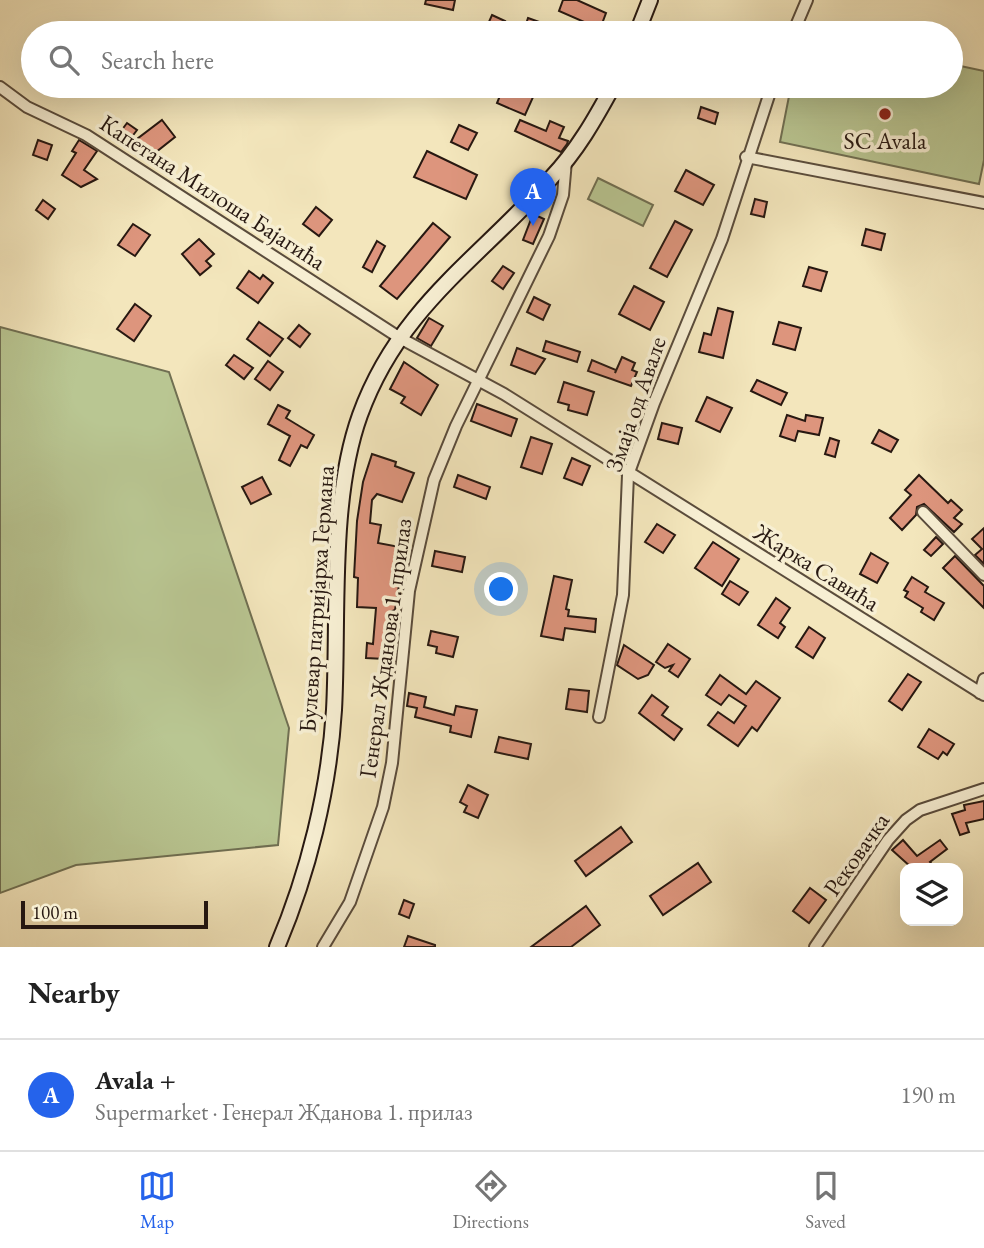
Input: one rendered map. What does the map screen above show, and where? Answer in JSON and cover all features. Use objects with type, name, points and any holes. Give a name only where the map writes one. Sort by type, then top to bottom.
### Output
[{"type":"main road","points":[[642,21],[650,0]]},
{"type":"main road","name":"Булевар патријарха Германа","points":[[277,947],[298,890],[315,825],[330,744],[341,519],[350,448],[360,414],[400,338],[424,304],[566,161],[590,128],[606,98]]},
{"type":"street","points":[[798,21],[807,0]]},
{"type":"street","name":"Капетана Милоша Бајагића","points":[[0,87],[27,107],[97,142],[400,338],[477,381]]},
{"type":"street","name":"Змаја од Авале","points":[[599,717],[623,595],[628,475],[654,403],[722,239],[746,157],[768,98]]},
{"type":"street","points":[[746,157],[984,203]]},
{"type":"street","name":"Генерал Жданова 1. прилаз","points":[[323,947],[350,902],[383,807],[392,763],[409,591],[419,535],[434,480],[477,381],[549,236],[563,195],[566,161]]},
{"type":"street","name":"Жарка Савића","points":[[477,381],[504,394],[628,475],[982,694]]},
{"type":"street","points":[[923,512],[984,575]]},
{"type":"street","points":[[982,694],[984,679]]},
{"type":"street","name":"Рековачка","points":[[815,947],[888,839],[906,820],[920,810],[984,789]]},
{"type":"green space","name":"SC Avala","points":[[963,67],[984,71],[984,160],[979,184],[780,142],[789,98],[963,98]]},
{"type":"green space","points":[[598,178],[653,205],[643,226],[588,199]]},
{"type":"green space","points":[[0,327],[169,372],[289,728],[278,845],[76,865],[0,893]]},
{"type":"building","points":[[426,0],[455,0],[453,10],[425,4]]},
{"type":"building","points":[[563,0],[577,0],[606,13],[603,21],[582,21],[559,11]]},
{"type":"building","points":[[492,15],[505,21],[489,21]]},
{"type":"building","points":[[499,98],[533,98],[525,115],[497,103]]},
{"type":"building","points":[[701,107],[718,113],[715,124],[698,118]]},
{"type":"building","points":[[162,120],[175,137],[151,156],[137,139]]},
{"type":"building","points":[[520,120],[546,131],[550,121],[564,127],[559,138],[568,141],[567,144],[561,152],[515,131]]},
{"type":"building","points":[[127,123],[137,130],[125,146],[115,139]]},
{"type":"building","points":[[459,125],[477,133],[468,150],[451,142]]},
{"type":"building","points":[[38,140],[52,145],[47,160],[33,155]]},
{"type":"building","points":[[79,140],[97,151],[84,170],[97,179],[81,187],[62,175],[76,153],[72,151]]},
{"type":"building","points":[[427,151],[477,175],[466,199],[414,177]]},
{"type":"building","points":[[686,170],[714,185],[703,205],[675,191]]},
{"type":"building","points":[[755,199],[767,202],[764,217],[751,214]]},
{"type":"building","points":[[43,200],[55,209],[48,219],[36,210]]},
{"type":"building","points":[[316,207],[332,220],[319,236],[303,224]]},
{"type":"building","points":[[533,214],[544,219],[533,244],[523,240]]},
{"type":"building","points":[[675,221],[692,230],[667,277],[650,268]]},
{"type":"building","points":[[433,223],[450,237],[397,299],[380,286]]},
{"type":"building","points":[[133,224],[150,235],[135,256],[118,245]]},
{"type":"building","points":[[866,229],[885,234],[881,250],[862,245]]},
{"type":"building","points":[[199,239],[214,254],[206,261],[211,266],[200,275],[182,254]]},
{"type":"building","points":[[377,241],[385,246],[372,272],[363,267]]},
{"type":"building","points":[[503,266],[514,273],[503,289],[492,281]]},
{"type":"building","points":[[809,267],[827,272],[821,291],[803,286]]},
{"type":"building","points":[[249,271],[260,279],[263,275],[273,283],[258,303],[237,288]]},
{"type":"building","points":[[634,286],[664,302],[650,330],[619,314]]},
{"type":"building","points":[[534,297],[550,305],[543,320],[527,312]]},
{"type":"building","points":[[135,304],[151,316],[134,341],[117,329]]},
{"type":"building","points":[[718,308],[733,312],[723,358],[699,352],[704,333],[711,335]]},
{"type":"building","points":[[429,318],[443,326],[431,346],[417,338]]},
{"type":"building","points":[[259,322],[283,339],[270,356],[247,339]]},
{"type":"building","points":[[779,322],[801,328],[795,350],[773,344]]},
{"type":"building","points":[[299,325],[310,334],[300,347],[288,338]]},
{"type":"building","points":[[546,341],[580,352],[577,362],[543,351]]},
{"type":"building","points":[[517,348],[545,359],[535,374],[511,365]]},
{"type":"building","points":[[234,355],[253,368],[244,379],[226,365]]},
{"type":"building","points":[[622,357],[635,363],[632,370],[637,372],[631,386],[588,371],[592,360],[616,370],[615,373]]},
{"type":"building","points":[[268,361],[283,372],[270,390],[255,379]]},
{"type":"building","points":[[404,362],[438,385],[421,415],[401,403],[405,397],[390,389]]},
{"type":"building","points":[[757,380],[787,393],[781,405],[751,391]]},
{"type":"building","points":[[564,382],[594,392],[587,415],[568,410],[569,405],[558,402]]},
{"type":"building","points":[[707,397],[732,408],[720,432],[696,421]]},
{"type":"building","points":[[477,404],[517,419],[511,436],[471,421]]},
{"type":"building","points":[[278,405],[290,411],[286,418],[314,435],[307,448],[301,445],[290,466],[279,460],[290,436],[268,424]]},
{"type":"building","points":[[787,415],[805,421],[806,415],[823,418],[819,435],[798,431],[795,441],[780,436]]},
{"type":"building","points":[[662,423],[682,428],[678,444],[658,439]]},
{"type":"building","points":[[879,430],[898,440],[891,452],[872,443]]},
{"type":"building","points":[[531,437],[552,444],[542,474],[521,467]]},
{"type":"building","points":[[830,438],[839,441],[835,457],[825,454]]},
{"type":"building","points":[[372,454],[396,462],[395,466],[414,473],[402,502],[377,494],[372,500],[370,523],[381,525],[378,543],[405,548],[395,610],[390,612],[385,659],[366,658],[367,643],[373,644],[376,608],[357,607],[358,578],[354,577],[357,521],[363,482]]},
{"type":"building","points":[[572,458],[590,466],[582,485],[564,478]]},
{"type":"building","points":[[458,475],[490,487],[486,499],[454,487]]},
{"type":"building","points":[[919,475],[948,503],[951,500],[962,510],[954,518],[962,524],[954,532],[924,504],[917,507],[916,515],[902,530],[890,518],[911,495],[905,490]]},
{"type":"building","points":[[262,477],[271,494],[251,504],[242,487]]},
{"type":"building","points":[[657,524],[675,535],[663,553],[645,542]]},
{"type":"building","points":[[984,528],[984,564],[975,555],[982,549],[972,539]]},
{"type":"building","points":[[936,537],[943,544],[931,556],[924,550]]},
{"type":"building","points":[[713,542],[739,559],[722,586],[695,568]]},
{"type":"building","points":[[435,551],[465,557],[462,572],[432,566]]},
{"type":"building","points":[[871,553],[888,563],[877,583],[860,574]]},
{"type":"building","points":[[955,556],[984,586],[984,608],[943,568]]},
{"type":"building","points":[[554,576],[572,580],[566,609],[569,610],[568,616],[596,619],[595,632],[565,628],[563,640],[541,636]]},
{"type":"building","points":[[912,577],[928,587],[925,592],[944,603],[934,620],[921,612],[923,608],[905,597],[908,592],[904,590]]},
{"type":"building","points":[[730,581],[748,592],[739,605],[722,594]]},
{"type":"building","points":[[776,598],[790,608],[780,623],[785,627],[778,638],[758,625]]},
{"type":"building","points":[[809,627],[825,638],[813,658],[796,647]]},
{"type":"building","points":[[431,631],[458,637],[453,657],[436,653],[437,647],[428,645]]},
{"type":"building","points":[[668,644],[690,659],[678,677],[669,671],[673,665],[665,668],[656,662]]},
{"type":"building","points":[[624,645],[654,665],[648,675],[638,679],[617,665]]},
{"type":"building","points":[[908,674],[921,682],[902,710],[889,701]]},
{"type":"building","points":[[720,675],[746,694],[756,681],[780,698],[757,731],[752,727],[738,746],[708,725],[718,712],[734,723],[746,706],[729,695],[721,705],[706,695]]},
{"type":"building","points":[[569,689],[589,691],[587,712],[566,709]]},
{"type":"building","points":[[409,693],[426,697],[424,707],[454,715],[456,706],[477,710],[471,737],[450,732],[451,726],[415,717],[417,708],[407,706]]},
{"type":"building","points":[[652,695],[668,707],[662,715],[682,729],[674,740],[639,713]]},
{"type":"building","points":[[929,729],[954,744],[947,755],[943,752],[938,759],[918,747]]},
{"type":"building","points":[[499,737],[531,744],[528,759],[495,752]]},
{"type":"building","points":[[468,785],[488,795],[478,818],[464,812],[467,806],[460,802]]},
{"type":"building","points":[[984,801],[984,819],[966,823],[969,832],[960,835],[952,814],[965,810],[964,805]]},
{"type":"building","points":[[621,827],[632,842],[586,876],[575,861]]},
{"type":"building","points":[[903,840],[917,856],[940,840],[947,849],[931,863],[906,863],[892,850]]},
{"type":"building","points":[[855,854],[864,861],[856,873],[846,867]]},
{"type":"building","points":[[698,863],[711,882],[663,915],[650,896]]},
{"type":"building","points":[[810,888],[826,900],[809,923],[793,911]]},
{"type":"building","points":[[404,900],[414,904],[409,918],[399,914]]},
{"type":"building","points":[[586,906],[600,925],[571,947],[531,947]]},
{"type":"building","points":[[408,936],[435,945],[435,947],[404,947]]},
{"type":"place","name":"SC Avala","points":[[885,114]]},
{"type":"place","name":"Avala +","points":[[533,226]]}]
